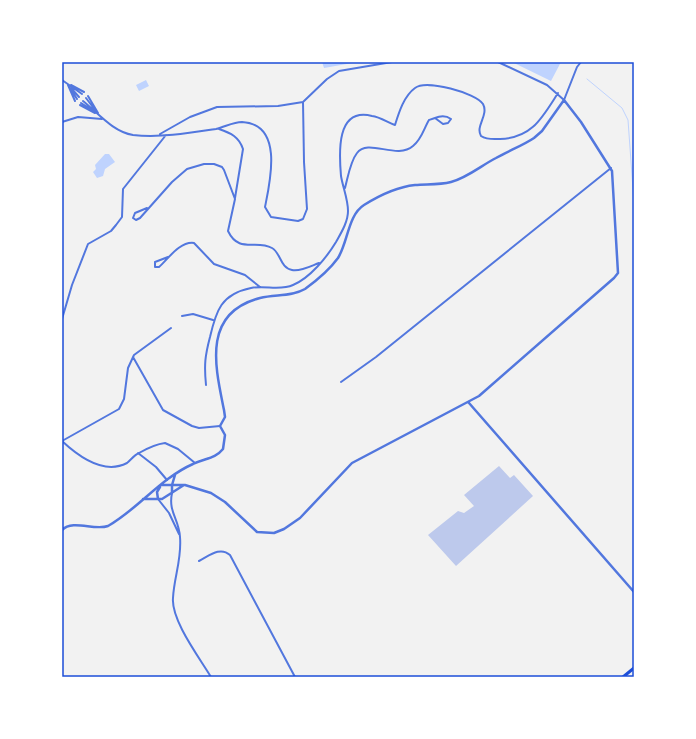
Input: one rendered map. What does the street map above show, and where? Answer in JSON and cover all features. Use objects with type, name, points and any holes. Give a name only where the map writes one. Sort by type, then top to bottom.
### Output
[{"type":"highway","points":[[623,677],[634,668]]},
{"type":"street","points":[[159,134],[190,117],[217,107],[278,106],[303,102],[327,80],[339,72],[392,62]]},
{"type":"street","points":[[180,537],[169,513],[158,499],[156,492],[161,485],[185,485],[200,489],[218,497],[254,530],[274,533],[294,524],[352,463],[469,403],[524,358],[616,275],[613,179],[611,168],[558,93],[546,85],[498,62]]},
{"type":"street","points":[[220,426],[225,417],[216,370],[215,348],[221,328],[227,317],[235,309],[261,297],[285,295],[304,289],[329,268],[338,258],[355,214],[363,206],[383,194],[400,188],[452,182],[534,138],[542,131],[564,100],[577,67],[581,62]]},
{"type":"street","points":[[62,80],[83,93]]},
{"type":"street","points":[[68,84],[77,99],[71,95],[68,84]]},
{"type":"street","points":[[206,385],[204,356],[213,320],[221,305],[231,296],[243,290],[260,287],[281,288],[294,285],[308,274],[334,246],[348,217],[345,190],[341,177],[340,143],[345,125],[354,118],[365,115],[379,118],[395,125],[407,96],[419,86],[431,84],[477,98],[484,107],[485,111],[480,134],[484,138],[492,140],[515,138],[530,130],[542,118],[558,93]]},
{"type":"street","points":[[87,97],[103,119],[122,131],[133,135],[166,135],[218,129],[232,123],[247,123],[259,128],[264,134],[273,162],[266,210],[271,217],[300,221],[305,217],[307,210],[304,162],[303,102]]},
{"type":"street","points":[[98,114],[81,103],[98,114]]},
{"type":"street","points":[[345,190],[358,152],[368,148],[394,152],[407,150],[418,142],[429,120],[436,118],[447,116],[451,119],[448,123],[443,124],[436,118]]},
{"type":"street","points":[[62,122],[78,117],[103,119]]},
{"type":"street","points":[[218,129],[234,135],[241,143],[243,149],[228,231],[236,241],[252,246],[270,247],[274,250],[284,265],[291,270],[300,270],[320,262]]},
{"type":"street","points":[[62,318],[72,285],[88,244],[111,231],[122,217],[123,189],[166,135]]},
{"type":"street","points":[[147,208],[135,213],[133,218],[138,219],[180,175],[194,166],[204,164],[214,164],[222,167],[235,199]]},
{"type":"street","points":[[341,382],[376,357],[611,168]]},
{"type":"street","points":[[168,257],[159,267],[155,267],[155,262],[168,257],[190,242],[194,243],[214,264],[245,274],[260,287]]},
{"type":"street","points":[[182,316],[193,314],[213,320]]},
{"type":"street","points":[[171,328],[137,351],[133,357],[127,374],[124,398],[119,409],[62,441],[84,458],[98,465],[106,466],[126,463],[138,453],[165,443],[178,448],[195,463]]},
{"type":"street","points":[[133,357],[143,372],[163,410],[192,426],[199,428],[220,426]]},
{"type":"street","points":[[469,403],[634,592]]},
{"type":"street","points":[[62,530],[69,525],[100,528],[108,526],[142,498],[175,474],[195,463],[208,460],[223,449],[225,435],[220,426]]},
{"type":"street","points":[[138,453],[156,468],[167,480]]},
{"type":"street","points":[[175,474],[172,484],[170,504],[178,526],[180,537],[179,569],[173,598],[173,608],[181,627],[210,677]]},
{"type":"street","points":[[142,498],[158,499],[185,485]]},
{"type":"street","points":[[199,561],[220,550],[225,551],[230,555],[295,677]]},
{"type":"water","points":[[322,62],[358,62],[324,68]]},
{"type":"water","points":[[512,62],[561,62],[551,81]]},
{"type":"water","points":[[146,80],[149,86],[139,91],[136,85]]},
{"type":"water","points":[[105,154],[109,154],[115,162],[105,169],[103,176],[97,178],[93,172],[96,169],[95,165]]},
{"type":"building","points":[[499,466],[510,478],[514,475],[533,496],[456,566],[428,535],[458,511],[464,513],[474,506],[464,495]]},
{"type":"waterway","points":[[567,62],[573,63]]},
{"type":"waterway","points":[[587,79],[622,108],[628,120],[634,203]]}]
